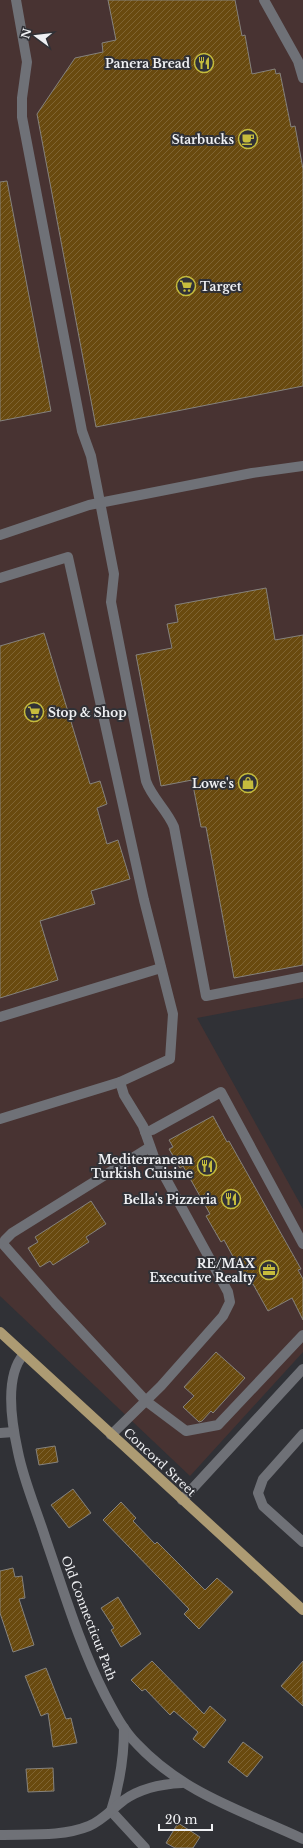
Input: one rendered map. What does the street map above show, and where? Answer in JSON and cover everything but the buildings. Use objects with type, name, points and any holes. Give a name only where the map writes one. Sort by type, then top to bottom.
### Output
[{"type":"main road","name":"Concord Street","points":[[0,1332],[303,1610]]},
{"type":"street","points":[[16,0],[28,62],[22,98],[22,117],[82,431],[90,452],[114,574],[111,602],[146,780],[154,796],[167,812],[174,827],[206,996],[303,977]]},
{"type":"street","points":[[264,0],[298,61],[303,78]]},
{"type":"street","points":[[0,535],[32,526],[77,508],[100,502],[252,473],[303,466]]},
{"type":"street","points":[[0,578],[68,557],[144,900],[173,1014],[170,1059],[120,1082],[0,1117]]},
{"type":"street","points":[[0,1017],[162,968]]},
{"type":"street","points":[[111,1435],[146,1401],[223,1316],[230,1302],[226,1288],[150,1147],[140,1120],[124,1095],[120,1082]]},
{"type":"street","points":[[145,1132],[152,1130],[221,1092],[303,1244]]},
{"type":"street","points":[[150,1147],[12,1233],[3,1244],[55,1304],[146,1401],[186,1431],[218,1425],[303,1335]]},
{"type":"street","name":"Old Connecticut Path","points":[[24,1354],[17,1363],[13,1374],[12,1398],[14,1432],[21,1464],[73,1620],[99,1682],[124,1728],[149,1756],[182,1783],[200,1793],[303,1839]]},
{"type":"street","points":[[182,1500],[303,1369]]},
{"type":"street","points":[[0,1433],[14,1432]]},
{"type":"street","points":[[303,1434],[263,1479],[258,1493],[264,1506],[303,1542]]},
{"type":"street","points":[[111,1811],[117,1794],[121,1772],[124,1728]]},
{"type":"street","points":[[0,1835],[52,1833],[90,1826],[124,1800],[150,1787],[182,1783]]},
{"type":"street","points":[[111,1811],[144,1848]]},
{"type":"shaded area","points":[[0,0],[303,0],[303,998],[197,1018],[303,1209],[303,1352],[190,1476],[0,1296]]},
{"type":"place","name":"Panera Bread","points":[[204,63]]},
{"type":"place","name":"Starbucks","points":[[248,139]]},
{"type":"place","name":"Target","points":[[186,286]]},
{"type":"place","name":"Stop & Shop","points":[[34,712]]},
{"type":"place","name":"Lowe's","points":[[248,783]]},
{"type":"place","name":"Mediterranean Turkish Cuisine","points":[[207,1166]]},
{"type":"place","name":"Bella's Pizzeria","points":[[231,1199]]},
{"type":"place","name":"RE/MAX Executive Realty","points":[[269,1270]]}]
